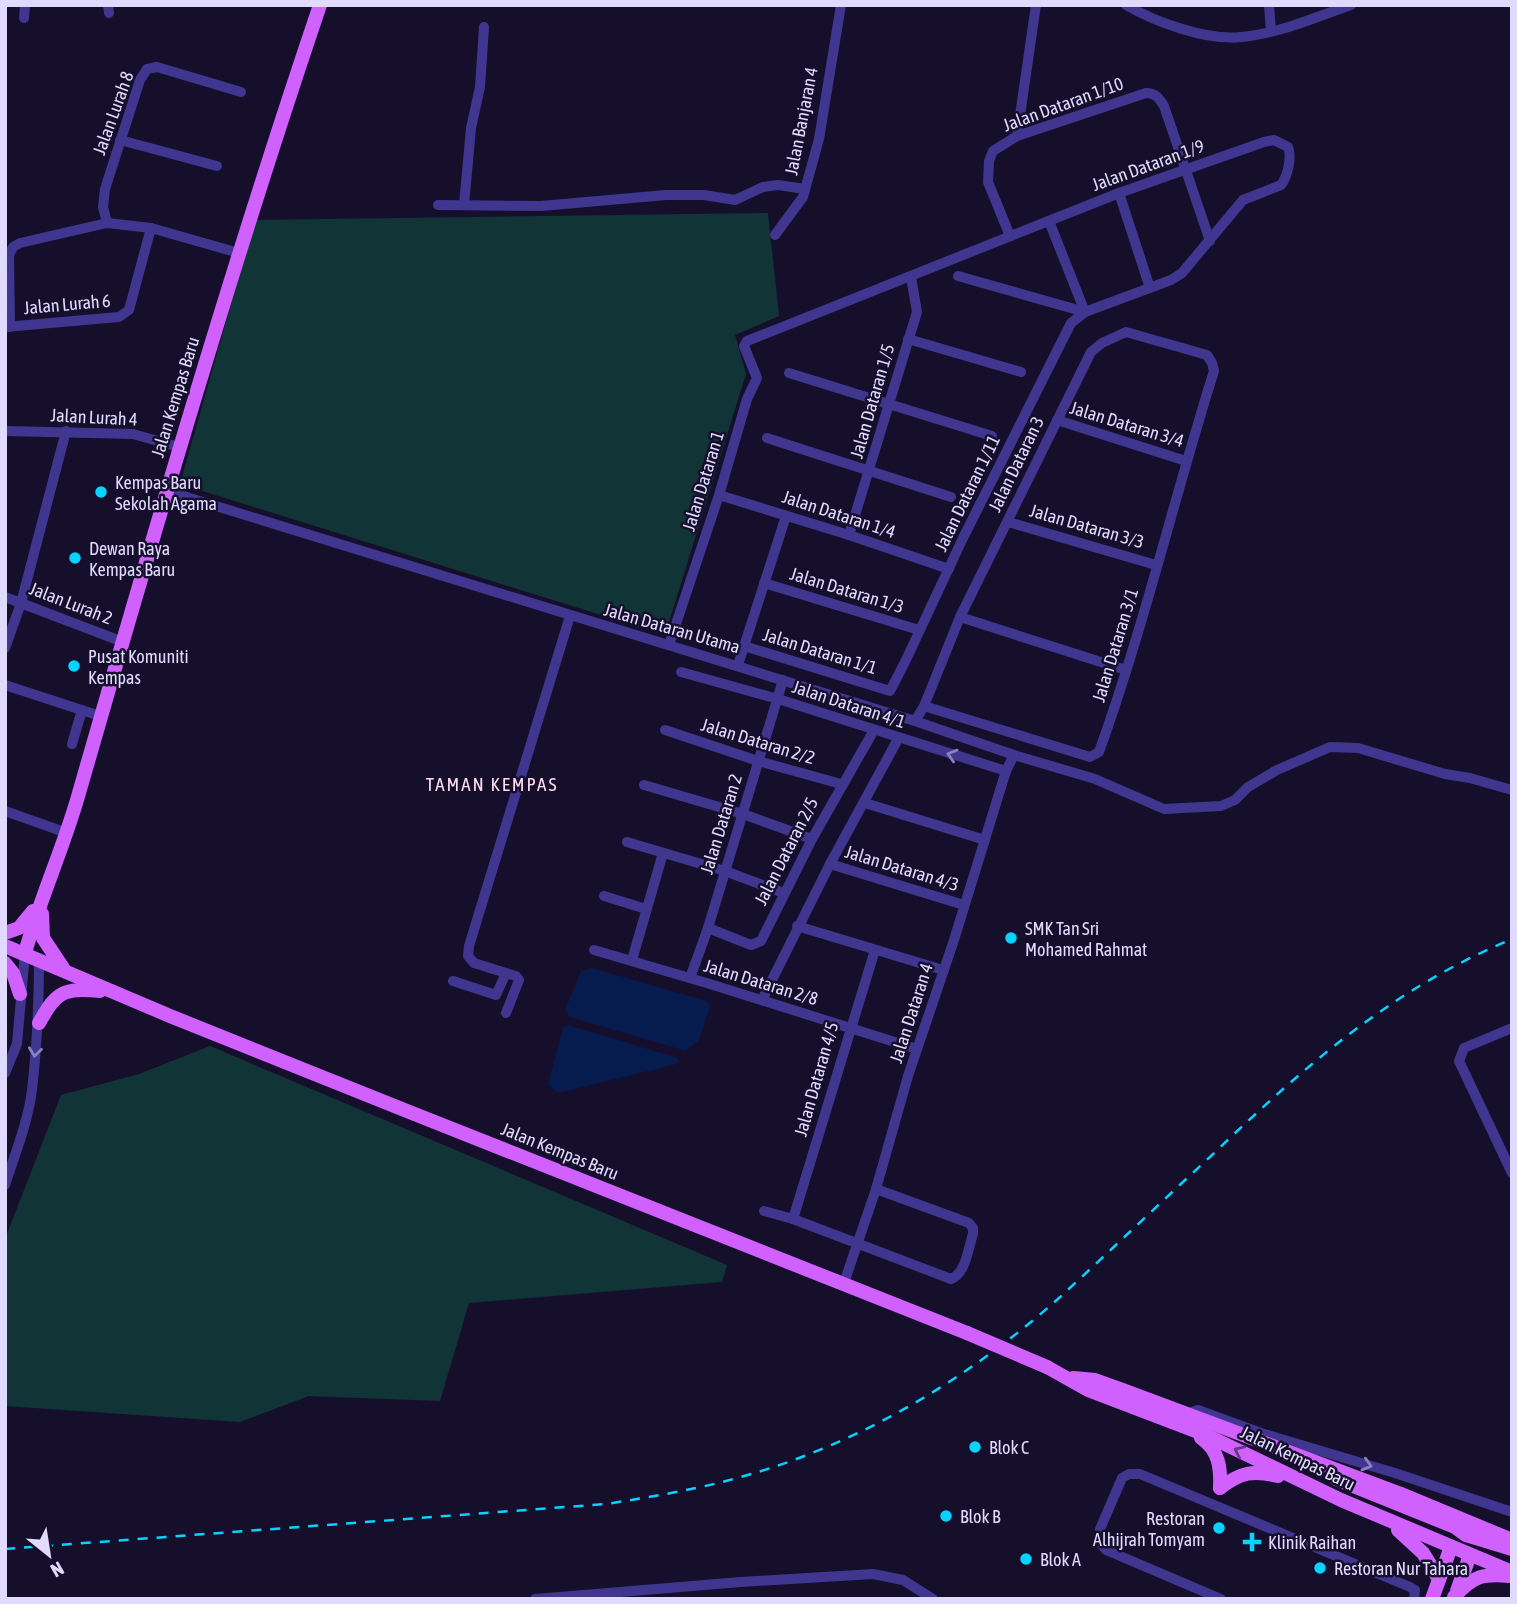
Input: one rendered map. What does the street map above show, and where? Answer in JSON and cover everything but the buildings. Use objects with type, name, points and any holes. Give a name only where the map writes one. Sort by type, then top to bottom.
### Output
[{"type":"main road","name":"Jalan Kempas Baru","points":[[32,956],[34,922],[67,833],[179,447],[320,5]]},
{"type":"main road","points":[[5,933],[19,928],[44,895]]},
{"type":"main road","points":[[44,895],[40,924],[43,938],[66,971]]},
{"type":"main road","name":"Jalan Kempas Baru","points":[[5,946],[412,1113],[967,1333],[1047,1367],[1088,1390],[1156,1414],[1299,1482],[1512,1574]]},
{"type":"main road","points":[[5,963],[13,973],[20,994]]},
{"type":"main road","points":[[39,1023],[52,999],[72,989],[115,993]]},
{"type":"main road","name":"Jalan Kempas Baru","points":[[1068,1377],[1095,1380],[1324,1465],[1512,1540]]},
{"type":"main road","points":[[1156,1414],[1212,1446],[1219,1463],[1220,1488]]},
{"type":"main road","points":[[1324,1465],[1339,1481],[1455,1527],[1466,1535],[1512,1549]]},
{"type":"main road","points":[[1220,1488],[1236,1477],[1254,1472],[1299,1482]]},
{"type":"main road","points":[[1386,1520],[1423,1553],[1439,1579]]},
{"type":"main road","points":[[1432,1599],[1451,1547],[1466,1535]]},
{"type":"main road","points":[[1454,1598],[1470,1555],[1466,1535]]},
{"type":"main road","points":[[1454,1598],[1466,1583],[1478,1576],[1512,1574]]},
{"type":"street","points":[[24,18],[25,5]]},
{"type":"street","name":"Jalan Banjaran 4","points":[[775,235],[803,197],[819,139],[841,5]]},
{"type":"street","points":[[1017,136],[1036,5]]},
{"type":"street","points":[[1126,5],[1154,20],[1222,37],[1240,37],[1271,31],[1351,5]]},
{"type":"street","points":[[1269,5],[1271,31]]},
{"type":"street","points":[[464,205],[471,128],[480,87],[484,27]]},
{"type":"street","name":"Jalan Lurah 8","points":[[107,223],[103,207],[105,189],[139,80],[147,69],[157,66],[241,92]]},
{"type":"street","name":"Jalan Dataran 1/10","points":[[1010,236],[988,183],[987,170],[993,151],[1017,136],[1146,93],[1153,93],[1164,106],[1186,168]]},
{"type":"street","points":[[120,140],[216,166]]},
{"type":"street","name":"Jalan Dataran 1/9","points":[[758,336],[1186,168],[1274,140],[1283,142],[1290,152],[1285,180],[1243,200],[1182,273],[1171,280],[1085,312]]},
{"type":"street","points":[[1186,168],[1210,240]]},
{"type":"street","points":[[438,205],[541,206],[666,195],[704,195],[735,200],[763,187],[805,189]]},
{"type":"street","points":[[1119,193],[1150,288]]},
{"type":"street","points":[[1049,221],[1085,312]]},
{"type":"street","points":[[8,327],[9,255],[13,247],[20,243],[107,223],[151,228],[239,253]]},
{"type":"street","name":"Jalan Lurah 6","points":[[8,327],[119,317],[125,314],[151,228]]},
{"type":"street","points":[[958,276],[1085,312]]},
{"type":"street","name":"Jalan Dataran 1/5","points":[[849,535],[917,312],[911,277]]},
{"type":"street","name":"Jalan Dataran 1/11","points":[[885,690],[890,691],[892,688],[1071,323],[1085,312]]},
{"type":"street","name":"Jalan Dataran 3","points":[[915,721],[924,706],[960,617],[1091,352],[1102,343],[1126,332],[1207,355],[1214,371]]},
{"type":"street","name":"Jalan Dataran 1","points":[[669,645],[719,495],[747,399],[757,378],[744,346],[747,341],[758,336]]},
{"type":"street","points":[[908,338],[1021,372]]},
{"type":"street","name":"Jalan Dataran 3/1","points":[[924,706],[1090,757],[1099,752],[1144,616],[1156,565],[1214,371]]},
{"type":"street","points":[[789,373],[992,436]]},
{"type":"street","name":"Jalan Dataran 3/4","points":[[1056,420],[1186,461]]},
{"type":"street","name":"Jalan Lurah 4","points":[[5,431],[133,434],[179,447]]},
{"type":"street","points":[[5,648],[22,603],[66,431]]},
{"type":"street","points":[[767,438],[951,497]]},
{"type":"street","name":"Jalan Dataran Utama","points":[[167,491],[915,721],[1095,779],[1164,809],[1221,806],[1235,800],[1248,787],[1277,770],[1330,747],[1358,748],[1445,774],[1512,790]]},
{"type":"street","name":"Jalan Dataran 1/4","points":[[719,495],[949,569]]},
{"type":"street","points":[[738,665],[786,516]]},
{"type":"street","name":"Jalan Dataran 3/3","points":[[1008,522],[1156,565]]},
{"type":"street","name":"Jalan Dataran 1/3","points":[[764,583],[919,630]]},
{"type":"street","name":"Jalan Lurah 2","points":[[5,597],[123,642]]},
{"type":"street","points":[[506,1013],[519,979],[506,972],[474,963],[468,956],[469,946],[570,616]]},
{"type":"street","points":[[960,617],[1126,670]]},
{"type":"street","name":"Jalan Dataran 1/1","points":[[744,646],[885,690]]},
{"type":"street","name":"Jalan Dataran 4/1","points":[[681,672],[778,699],[1006,772]]},
{"type":"street","name":"Jalan Dataran 2","points":[[690,978],[708,928],[783,680]]},
{"type":"street","points":[[5,685],[100,716]]},
{"type":"street","points":[[72,744],[82,710]]},
{"type":"street","name":"Jalan Dataran 2/2","points":[[665,730],[758,761],[841,784]]},
{"type":"street","name":"Jalan Dataran 2/5","points":[[708,928],[751,945],[761,941],[841,784],[874,730]]},
{"type":"street","points":[[762,1000],[797,926],[898,739]]},
{"type":"street","name":"Jalan Dataran 4","points":[[844,1283],[1006,772],[1014,755]]},
{"type":"street","points":[[644,785],[743,814],[812,839]]},
{"type":"street","points":[[865,803],[985,840]]},
{"type":"street","points":[[5,811],[67,833]]},
{"type":"street","points":[[627,842],[725,871],[784,893]]},
{"type":"street","points":[[632,960],[663,853]]},
{"type":"street","name":"Jalan Dataran 4/3","points":[[830,864],[964,905]]},
{"type":"street","points":[[604,895],[646,909]]},
{"type":"street","points":[[797,926],[943,970]]},
{"type":"street","name":"Jalan Dataran 2/8","points":[[594,950],[917,1049]]},
{"type":"street","name":"Jalan Dataran 4/5","points":[[793,1219],[874,950]]},
{"type":"street","points":[[6,1066],[17,1044],[20,994],[32,956]]},
{"type":"street","points":[[5,1185],[32,1090],[39,1023],[32,956]]},
{"type":"street","points":[[453,981],[496,995],[499,994],[506,972]]},
{"type":"street","points":[[1512,1028],[1464,1048],[1459,1061],[1512,1173]]},
{"type":"street","points":[[764,1211],[793,1219],[951,1279],[956,1277],[966,1258],[973,1228],[969,1223],[876,1189]]},
{"type":"street","name":"Jalan Kempas Baru","points":[[1186,1414],[1198,1410],[1261,1433],[1512,1512]]},
{"type":"street","points":[[1221,1599],[1106,1550],[1100,1539],[1100,1529],[1122,1478],[1129,1474],[1140,1474],[1415,1594]]},
{"type":"street","points":[[1212,1504],[1220,1488]]},
{"type":"street","points":[[534,1599],[873,1574],[903,1580],[933,1599]]},
{"type":"green space","points":[[768,213],[779,316],[735,335],[746,374],[665,635],[180,484],[255,220]]},
{"type":"green space","points":[[210,1046],[727,1265],[722,1282],[469,1303],[440,1401],[309,1396],[240,1422],[5,1406],[5,1239],[61,1095],[139,1074]]},
{"type":"water","points":[[592,968],[707,1001],[710,1006],[699,1040],[686,1051],[570,1017],[565,1010],[581,971]]},
{"type":"water","points":[[568,1025],[675,1057],[679,1061],[673,1065],[558,1093],[548,1085],[563,1028]]},
{"type":"railway","points":[[5,1549],[606,1504],[721,1482],[825,1448],[908,1407],[987,1356],[1059,1298],[1315,1061],[1388,1006],[1427,981],[1512,939]]},
{"type":"place","name":"Kempas Baru Sekolah Agama","points":[[101,492]]},
{"type":"place","name":"Dewan Raya Kempas Baru","points":[[75,558]]},
{"type":"place","name":"Pusat Komuniti Kempas","points":[[74,666]]},
{"type":"place","name":"SMK Tan Sri Mohamed Rahmat","points":[[1011,938]]},
{"type":"place","name":"Blok C","points":[[975,1447]]},
{"type":"place","name":"Blok B","points":[[946,1516]]},
{"type":"place","name":"Restoran Alhijrah Tomyam","points":[[1219,1528]]},
{"type":"place","name":"Klinik Raihan","points":[[1252,1542]]},
{"type":"place","name":"Blok A","points":[[1026,1559]]},
{"type":"place","name":"Restoran Nur Tahara","points":[[1320,1568]]},
{"type":"district","name":"TAMAN KEMPAS","points":[[492,784]]}]
